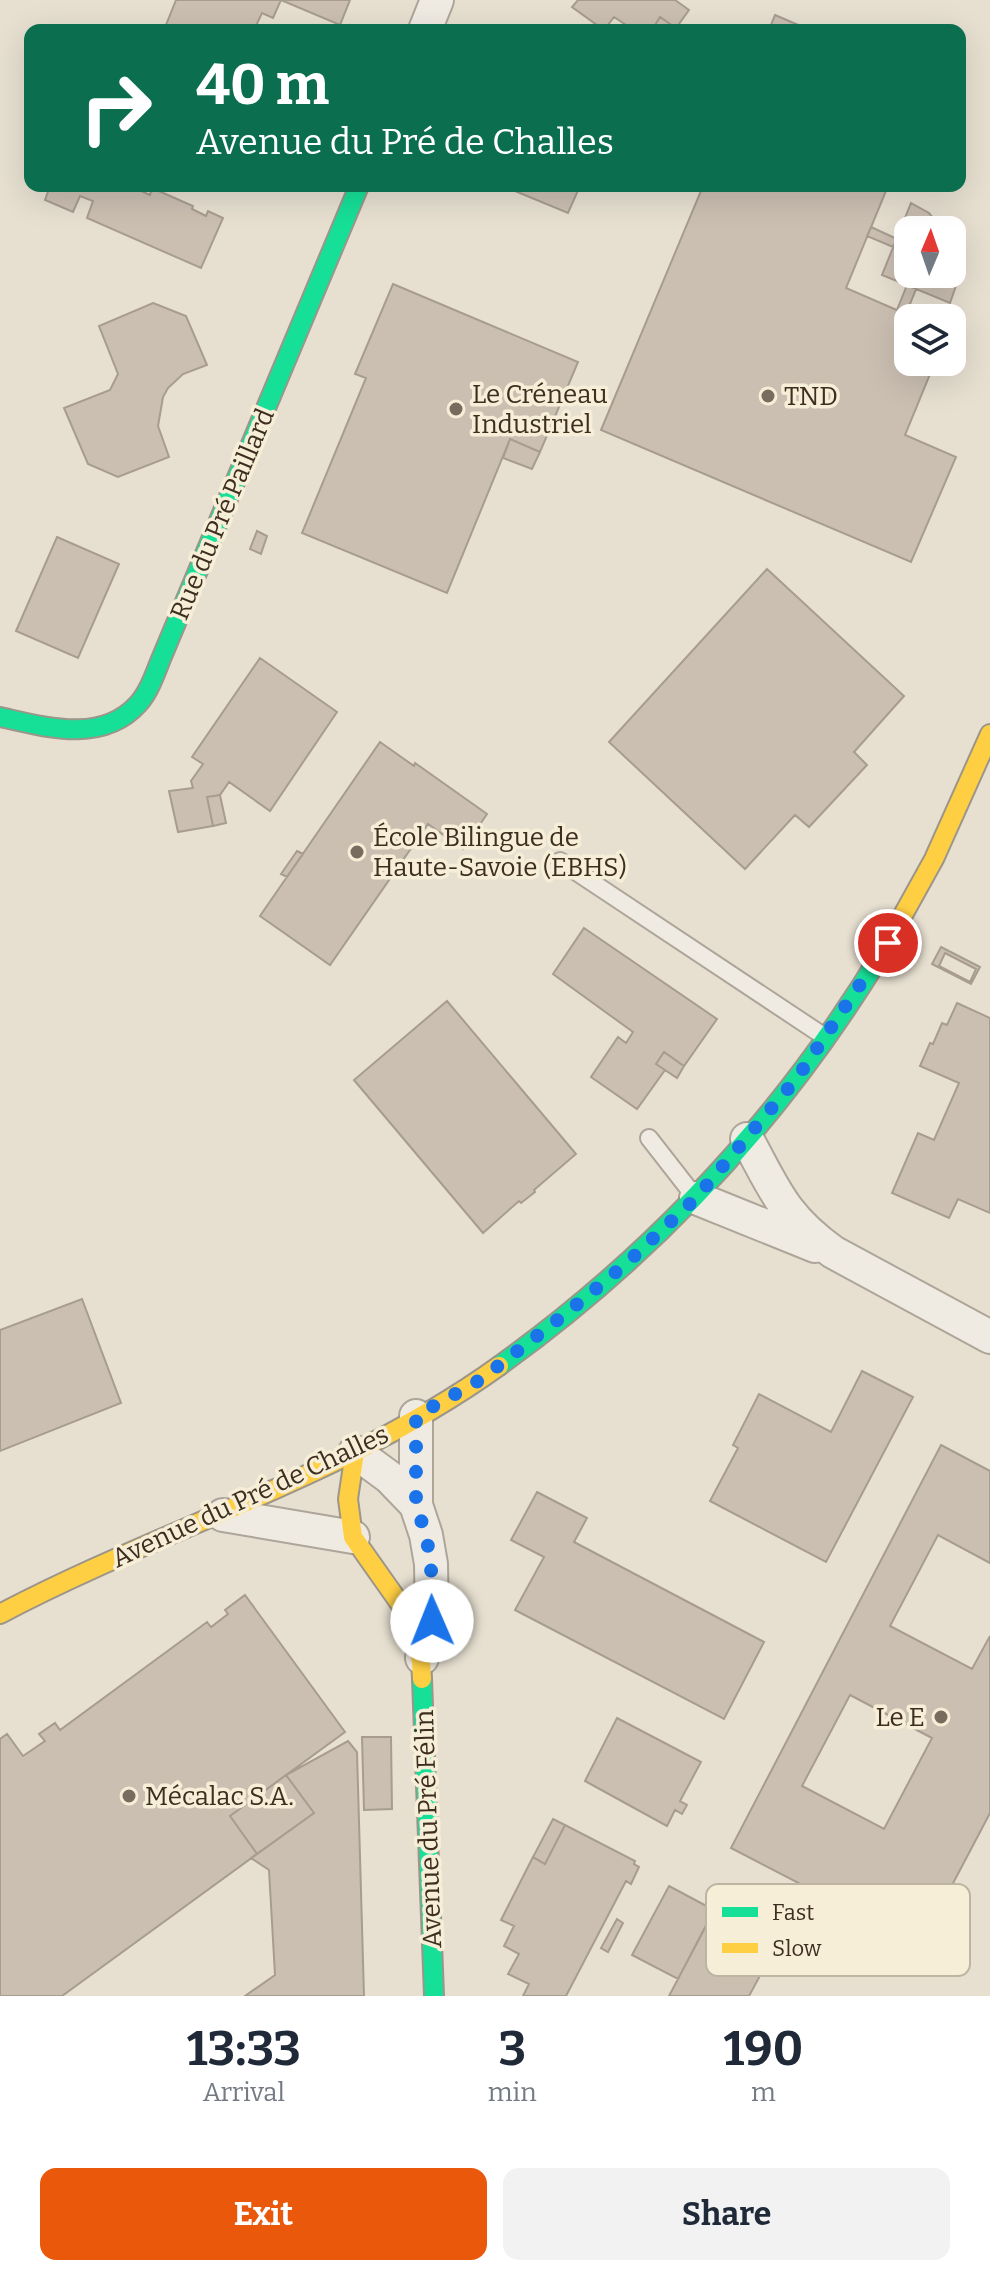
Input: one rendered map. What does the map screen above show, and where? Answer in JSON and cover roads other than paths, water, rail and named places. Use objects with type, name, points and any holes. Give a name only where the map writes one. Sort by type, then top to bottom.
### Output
[{"type":"street","points":[[427,24],[437,0]]},
{"type":"street","name":"Rue du Pré Paillard","points":[[0,717],[84,730],[105,727],[124,717],[137,705],[161,659],[356,192]]},
{"type":"street","name":"Avenue du Pré de Challes","points":[[0,1614],[42,1591],[223,1515],[355,1452],[480,1380],[628,1262],[696,1198],[797,1078],[904,919],[951,826],[990,734]]},
{"type":"street","points":[[747,1139],[785,1208],[810,1236],[833,1252],[990,1337]]},
{"type":"street","points":[[696,1198],[790,1238],[833,1252]]},
{"type":"street","name":"Avenue du Pré Félin","points":[[416,1416],[416,1505],[431,1564],[432,1621],[421,1661]]},
{"type":"street","name":"Avenue du Pré Félin","points":[[416,1505],[389,1477],[355,1452],[348,1499],[353,1537],[408,1615],[421,1661],[434,1996]]},
{"type":"street","points":[[223,1515],[353,1537]]},
{"type":"street","name":"Avenue du Pré de Challes","points":[[0,1601],[42,1591]]},
{"type":"lane","points":[[560,861],[825,1037]]},
{"type":"lane","points":[[649,1138],[696,1198]]},
{"type":"place","name":"TND","points":[[768,396]]},
{"type":"place","name":"Le Créneau Industriel","points":[[456,409]]},
{"type":"place","name":"École Bilingue de Haute-Savoie (EBHS)","points":[[357,852]]},
{"type":"place","name":"Le E","points":[[941,1717]]},
{"type":"place","name":"Mécalac S.A.","points":[[129,1796]]}]
